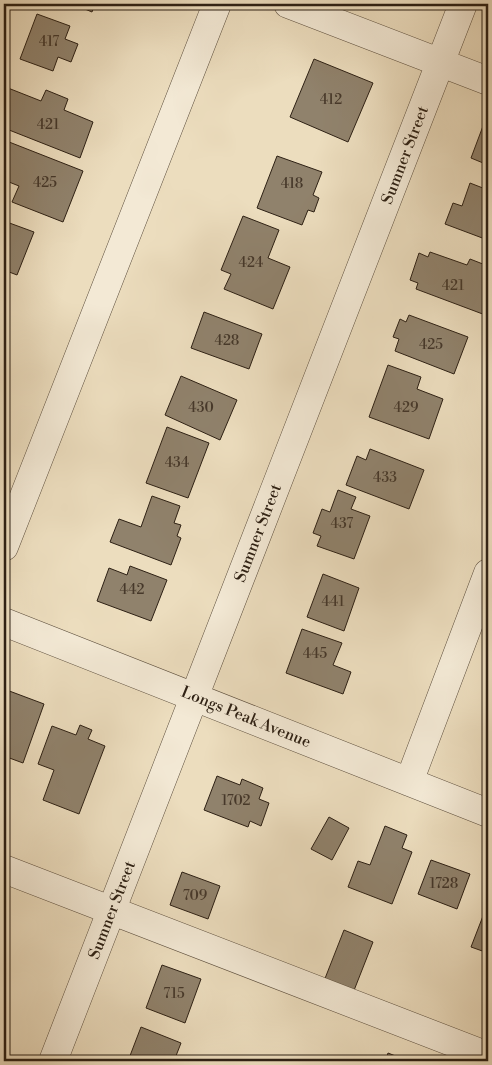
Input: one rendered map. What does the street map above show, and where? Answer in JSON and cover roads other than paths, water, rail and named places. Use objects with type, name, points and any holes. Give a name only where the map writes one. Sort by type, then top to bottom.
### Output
[{"type":"street","points":[[4,547],[217,4]]},
{"type":"street","points":[[288,4],[488,81]]},
{"type":"street","name":"Sumner Street","points":[[53,1061],[463,4]]},
{"type":"street","points":[[409,782],[488,573]]},
{"type":"street","name":"Longs Peak Avenue","points":[[4,622],[488,813]]},
{"type":"street","points":[[4,869],[488,1056]]}]
